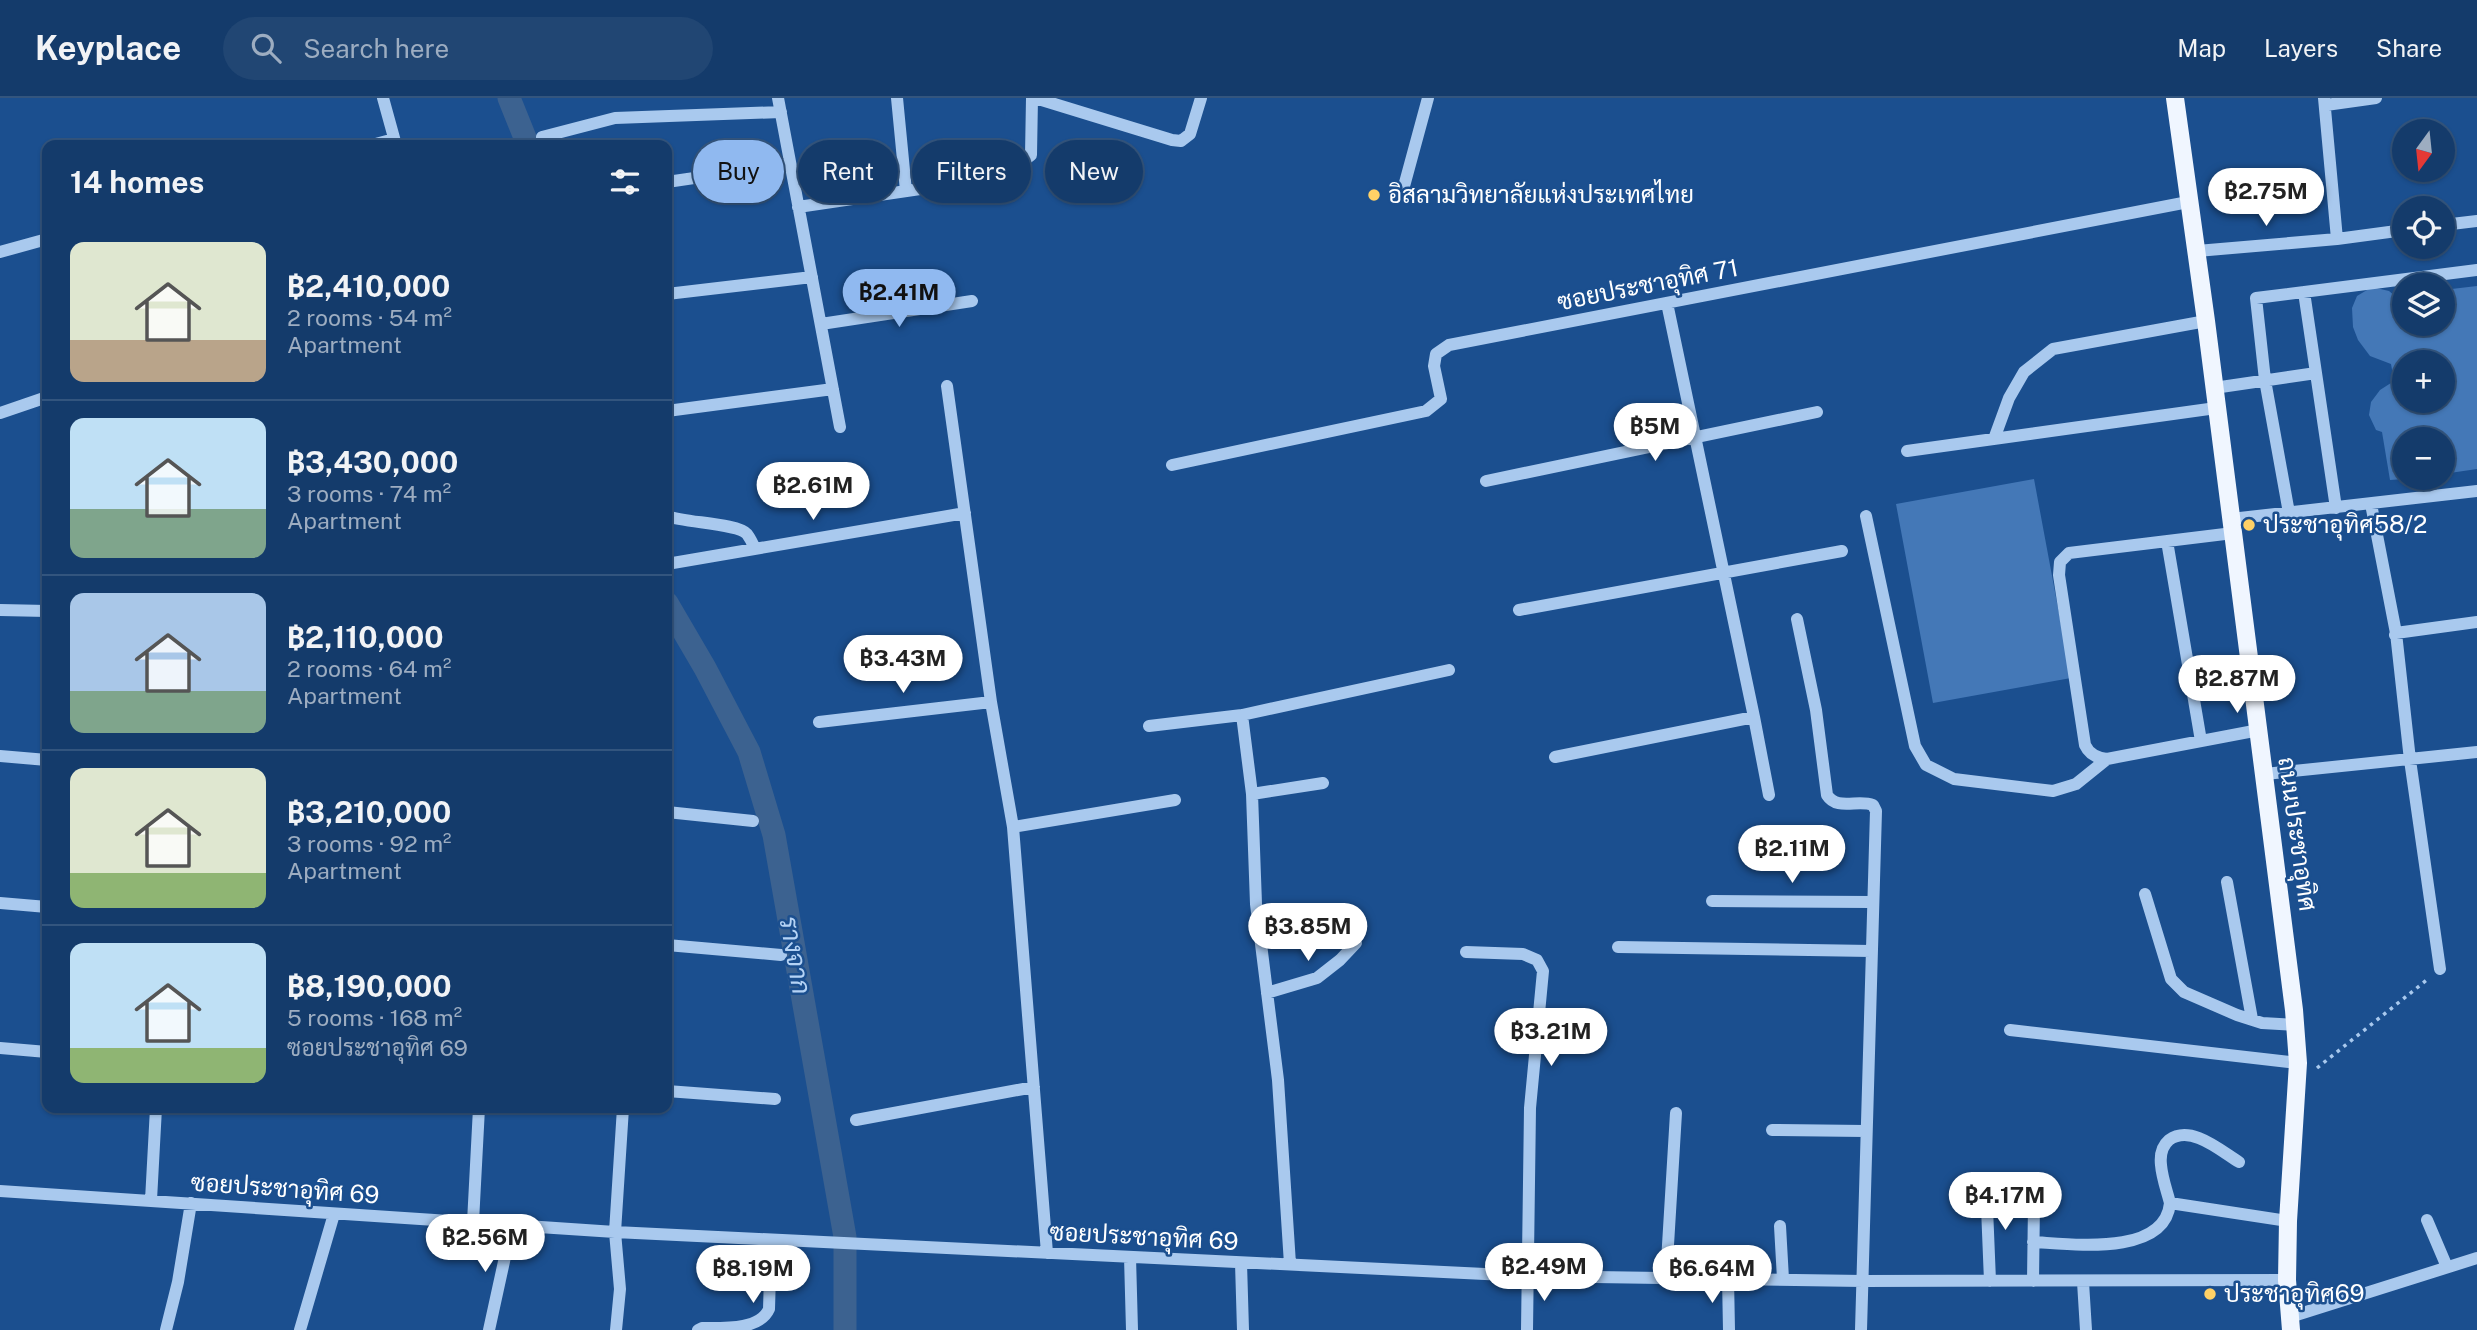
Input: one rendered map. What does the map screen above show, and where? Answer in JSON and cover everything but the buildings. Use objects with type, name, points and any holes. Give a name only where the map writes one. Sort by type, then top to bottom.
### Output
[{"type":"main road","name":"ถนนประชาอุทิศ","points":[[2175,98],[2265,774],[2295,1025],[2298,1072],[2288,1221],[2287,1280],[2290,1323]]},
{"type":"street","points":[[383,98],[394,140]]},
{"type":"street","points":[[778,98],[840,427]]},
{"type":"street","points":[[897,98],[906,191]]},
{"type":"street","points":[[1031,155],[1034,98],[1181,141],[1189,134],[1201,98]]},
{"type":"street","points":[[1403,190],[1428,98]]},
{"type":"street","points":[[2337,239],[2325,102],[2376,98]]},
{"type":"street","points":[[542,137],[615,118],[781,112]]},
{"type":"street","points":[[672,181],[790,164]]},
{"type":"street","points":[[799,207],[912,190]]},
{"type":"street","name":"ซอยประชาอุทิศ 71","points":[[1172,465],[1426,411],[1440,399],[1434,366],[1436,354],[1449,345],[2188,202]]},
{"type":"street","points":[[2455,223],[2477,220]]},
{"type":"street","points":[[2197,251],[2392,232]]},
{"type":"street","points":[[0,252],[42,240]]},
{"type":"street","points":[[2289,513],[2265,380],[2256,298],[2477,270]]},
{"type":"street","points":[[672,293],[812,277]]},
{"type":"street","points":[[2304,292],[2336,508]]},
{"type":"street","points":[[821,324],[972,302]]},
{"type":"street","points":[[1667,303],[1769,795]]},
{"type":"street","points":[[1994,439],[2008,398],[2024,372],[2053,349],[2206,321]]},
{"type":"street","points":[[2214,388],[2316,373]]},
{"type":"street","points":[[947,386],[991,702],[1013,827],[1047,1253]]},
{"type":"street","points":[[672,410],[833,388]]},
{"type":"street","points":[[0,413],[42,399]]},
{"type":"street","points":[[1907,451],[2216,408]]},
{"type":"street","points":[[1486,481],[1817,412]]},
{"type":"street","points":[[2259,730],[2107,759],[2094,755],[2085,745],[2058,566],[2063,557],[2068,553],[2167,541],[2289,513],[2477,491]]},
{"type":"street","points":[[2371,504],[2396,634],[2410,760],[2440,970]]},
{"type":"street","points":[[672,563],[965,513]]},
{"type":"street","points":[[1866,516],[1915,746],[1926,765],[1954,779],[2053,792],[2076,785],[2107,759]]},
{"type":"street","points":[[672,517],[693,523],[736,528],[746,533],[755,549]]},
{"type":"street","points":[[2167,541],[2202,741]]},
{"type":"street","points":[[1519,610],[1842,551]]},
{"type":"street","points":[[0,610],[42,611]]},
{"type":"street","points":[[1797,619],[1816,710],[1827,796],[1831,802],[1837,804],[1868,803],[1873,805],[1876,811],[1861,1330]]},
{"type":"street","points":[[2396,634],[2477,621]]},
{"type":"street","points":[[1149,726],[1242,715],[1449,670]]},
{"type":"street","points":[[819,722],[991,702]]},
{"type":"street","points":[[1242,715],[1252,794],[1256,904],[1278,1080],[1290,1265]]},
{"type":"street","points":[[1555,757],[1754,717]]},
{"type":"street","points":[[2265,774],[2477,752]]},
{"type":"street","points":[[0,756],[42,760]]},
{"type":"street","points":[[1252,794],[1323,783]]},
{"type":"street","points":[[1013,827],[1175,800]]},
{"type":"street","points":[[672,813],[753,821]]},
{"type":"street","points":[[2227,882],[2252,1019]]},
{"type":"street","points":[[2145,894],[2171,978],[2184,992],[2228,1012],[2262,1023],[2295,1025]]},
{"type":"street","points":[[1712,901],[1872,902]]},
{"type":"street","points":[[0,904],[42,907]]},
{"type":"street","points":[[1267,993],[1317,978],[1356,943]]},
{"type":"street","points":[[672,945],[781,955]]},
{"type":"street","points":[[1618,947],[1871,951]]},
{"type":"street","points":[[1466,952],[1523,954],[1537,960],[1543,971],[1530,1108],[1527,1330]]},
{"type":"street","points":[[2010,1030],[2298,1072]]},
{"type":"street","points":[[0,1048],[42,1052]]},
{"type":"street","points":[[856,1120],[1034,1087]]},
{"type":"street","points":[[672,1091],[775,1098]]},
{"type":"street","points":[[151,1200],[156,1113]]},
{"type":"street","points":[[473,1222],[479,1113]]},
{"type":"street","points":[[616,1330],[620,1289],[614,1233],[623,1113]]},
{"type":"street","points":[[1666,1278],[1676,1113]]},
{"type":"street","points":[[1772,1130],[1865,1131]]},
{"type":"street","points":[[2033,1242],[2115,1244],[2142,1237],[2159,1227],[2169,1212],[2170,1203],[2161,1167],[2161,1155],[2171,1139],[2190,1136],[2203,1140],[2239,1162]]},
{"type":"street","points":[[1986,1183],[1990,1281]]},
{"type":"street","name":"ซอยประชาอุทิศ 69","points":[[0,1191],[614,1233],[1527,1276],[1863,1281],[2287,1280]]},
{"type":"street","points":[[166,1330],[191,1203]]},
{"type":"street","points":[[2033,1281],[2034,1203]]},
{"type":"street","points":[[2170,1203],[2288,1221]]},
{"type":"street","points":[[300,1330],[334,1214]]},
{"type":"street","points":[[2427,1220],[2447,1267]]},
{"type":"street","points":[[489,1330],[512,1225]]},
{"type":"street","points":[[1780,1226],[1783,1279]]},
{"type":"street","points":[[698,1330],[757,1324],[766,1318],[769,1309],[771,1240]]},
{"type":"street","points":[[1130,1256],[1132,1330]]},
{"type":"street","points":[[2290,1323],[2477,1258]]},
{"type":"street","points":[[1241,1263],[1243,1330]]},
{"type":"street","points":[[1728,1278],[1729,1330]]},
{"type":"street","points":[[2083,1282],[2086,1330]]},
{"type":"path","points":[[2298,1072],[2319,1067],[2440,970]]},
{"type":"waterway","name":"รางจาก","points":[[509,98],[526,140]]},
{"type":"waterway","name":"รางจาก","points":[[672,612],[749,752],[774,835],[845,1237],[845,1330]]},
{"type":"place","name":"อิสลามวิทยาลัยแห่งประเทศไทย","points":[[1374,195]]},
{"type":"place","name":"ประชาอุทิศ58/2","points":[[2249,525]]},
{"type":"place","name":"ประชาอุทิศ69","points":[[2210,1294]]}]
